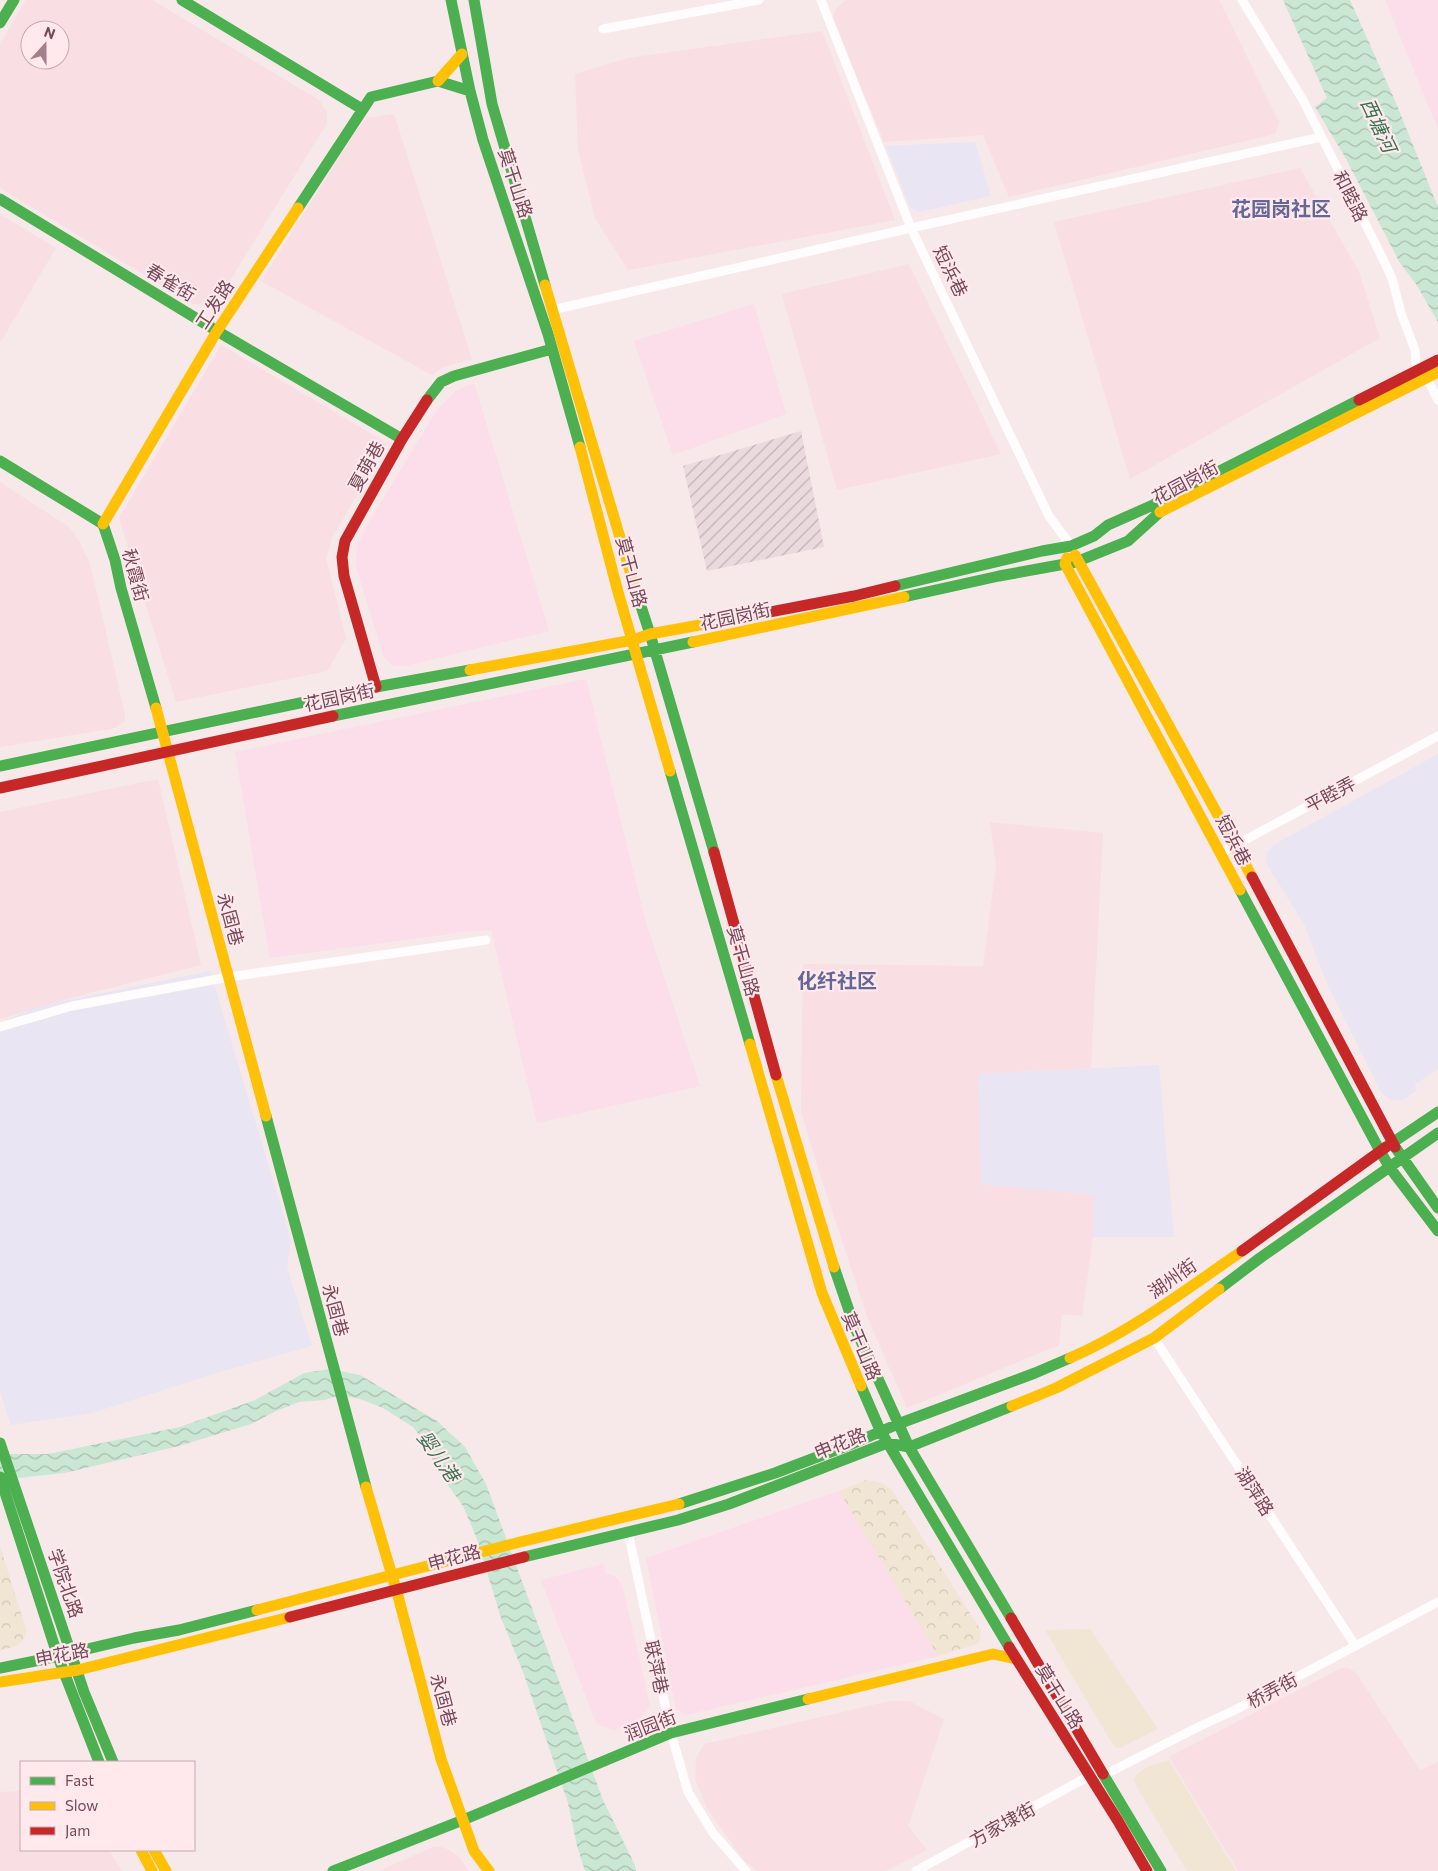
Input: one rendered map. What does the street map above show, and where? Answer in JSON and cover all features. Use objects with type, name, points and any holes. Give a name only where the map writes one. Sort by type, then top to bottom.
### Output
[{"type":"street","points":[[0,23],[14,0]]},
{"type":"street","points":[[182,0],[362,109]]},
{"type":"street","name":"莫干山路","points":[[451,0],[470,91],[484,140],[552,349],[633,640],[730,972],[752,1058],[822,1293],[880,1430],[1016,1659],[1147,1871]]},
{"type":"street","name":"莫干山路","points":[[474,0],[492,104],[650,634],[742,949],[781,1093],[838,1280],[855,1328],[909,1447],[1161,1871]]},
{"type":"street","points":[[604,29],[759,0]]},
{"type":"street","name":"短浜巷","points":[[821,0],[911,228],[1049,516],[1079,561],[1392,1142],[1438,1208]]},
{"type":"street","name":"和睦路","points":[[1242,0],[1303,100],[1392,278],[1401,313],[1415,350],[1416,364],[1430,384],[1438,400]]},
{"type":"street","points":[[462,54],[438,81],[470,91]]},
{"type":"street","name":"工发路","points":[[103,524],[217,331],[371,97],[438,81]]},
{"type":"street","points":[[552,310],[911,228],[1321,138]]},
{"type":"street","name":"春雀街","points":[[0,199],[217,331],[402,439]]},
{"type":"street","name":"夏萌巷","points":[[376,686],[344,576],[342,557],[345,541],[402,439],[441,382],[454,376],[552,349]]},
{"type":"street","name":"花园岗街","points":[[0,788],[168,750],[727,636],[999,576],[1079,561],[1128,541],[1156,509],[1438,360]]},
{"type":"street","name":"花园岗街","points":[[0,766],[376,686],[633,640],[650,634],[854,596],[1070,546],[1094,536],[1108,525],[1156,509],[1438,372]]},
{"type":"street","points":[[0,461],[103,524]]},
{"type":"street","name":"秋霞街","points":[[103,524],[115,560],[121,588],[168,750]]},
{"type":"street","points":[[1065,564],[1070,546]]},
{"type":"street","name":"短浜巷","points":[[1065,564],[1390,1168],[1438,1231]]},
{"type":"street","name":"平睦弄","points":[[1221,853],[1438,736]]},
{"type":"street","name":"永固巷","points":[[168,750],[328,1346],[397,1590],[441,1759],[474,1851],[489,1871]]},
{"type":"street","points":[[0,1027],[72,1006],[229,977],[486,940]]},
{"type":"street","name":"湖州街","points":[[898,1424],[1035,1373],[1106,1340],[1144,1318],[1250,1246],[1380,1150],[1438,1112]]},
{"type":"street","name":"湖州街","points":[[909,1447],[1056,1388],[1154,1338],[1260,1258],[1438,1133]]},
{"type":"street","name":"湖萍路","points":[[1154,1338],[1355,1645]]},
{"type":"street","name":"申花路","points":[[0,1668],[188,1628],[520,1542],[673,1506],[775,1473],[898,1424]]},
{"type":"street","name":"申花路","points":[[0,1682],[78,1670],[678,1520],[729,1504],[888,1443],[909,1447]]},
{"type":"street","name":"学院北路","points":[[0,1444],[84,1692],[113,1761]]},
{"type":"street","name":"学院北路","points":[[2,1482],[58,1657],[99,1761]]},
{"type":"street","name":"联萍巷","points":[[628,1532],[671,1733],[688,1792],[713,1833],[746,1871]]},
{"type":"street","name":"桥弄街","points":[[1104,1776],[1233,1711],[1438,1602]]},
{"type":"street","points":[[993,1654],[1002,1634]]},
{"type":"street","name":"润园街","points":[[333,1871],[463,1820],[671,1733],[993,1654],[1016,1659]]},
{"type":"street","name":"方家埭街","points":[[916,1871],[1089,1776]]},
{"type":"street","points":[[141,1851],[152,1871]]},
{"type":"street","points":[[155,1851],[166,1871]]},
{"type":"shaded area","points":[[26,0],[152,0],[319,100],[327,112],[327,123],[218,300],[208,305],[193,304],[0,188],[0,44]]},
{"type":"shaded area","points":[[849,0],[1219,0],[1279,122],[1275,134],[1009,197],[983,135],[884,142],[833,18],[836,9],[843,2]]},
{"type":"shaded area","points":[[1385,0],[1438,0],[1438,129]]},
{"type":"shaded area","points":[[822,31],[895,220],[628,270],[595,218],[578,149],[575,74],[628,58]]},
{"type":"shaded area","points":[[394,114],[472,359],[444,367],[432,375],[261,281],[358,128],[367,118]]},
{"type":"shaded area","points":[[975,142],[991,196],[918,212],[910,207],[886,146]]},
{"type":"shaded area","points":[[1300,168],[1359,272],[1380,338],[1130,479],[1054,222]]},
{"type":"shaded area","points":[[0,214],[56,248],[0,343]]},
{"type":"shaded area","points":[[909,264],[1001,454],[837,490],[782,294]]},
{"type":"shaded area","points":[[754,304],[786,414],[673,455],[634,341]]},
{"type":"shaded area","points":[[221,345],[387,443],[332,538],[326,558],[346,639],[327,671],[176,702],[119,518]]},
{"type":"shaded area","points":[[474,383],[549,631],[405,666],[393,666],[384,657],[356,567],[357,546],[366,527],[437,410],[457,390]]},
{"type":"shaded area","points":[[801,431],[824,547],[707,571],[683,466]]},
{"type":"shaded area","points":[[0,482],[69,527],[80,543],[90,564],[125,714],[125,721],[115,728],[0,747]]},
{"type":"shaded area","points":[[586,679],[646,923],[700,1086],[537,1123],[491,930],[471,931],[270,958],[235,752]]},
{"type":"shaded area","points":[[1438,754],[1438,1069],[1415,1084],[1416,1091],[1403,1100],[1392,1100],[1382,1094],[1328,986],[1304,924],[1266,863],[1267,852],[1275,844]]},
{"type":"shaded area","points":[[158,779],[201,965],[67,999],[0,1019],[0,812]]},
{"type":"shaded area","points":[[990,822],[1103,833],[1091,1068],[978,1074],[982,1184],[1095,1195],[1093,1237],[1082,1316],[1062,1314],[1059,1345],[907,1408],[868,1319],[801,1111],[803,964],[983,966],[996,866]]},
{"type":"shaded area","points":[[210,971],[291,1240],[287,1268],[312,1346],[216,1373],[92,1413],[11,1425],[0,1392],[0,1023],[36,1007]]},
{"type":"shaded area","points":[[1159,1065],[1174,1237],[1093,1237],[1094,1195],[981,1184],[978,1074]]},
{"type":"shaded area","points":[[839,1491],[938,1656],[686,1715],[676,1709],[646,1558]]},
{"type":"shaded area","points":[[603,1564],[606,1574],[614,1576],[619,1580],[623,1588],[650,1705],[639,1720],[613,1730],[596,1723],[541,1580]]},
{"type":"shaded area","points":[[1341,1668],[1349,1668],[1356,1673],[1420,1770],[1438,1762],[1438,1871],[1238,1871],[1169,1757]]},
{"type":"shaded area","points":[[890,1701],[909,1701],[944,1719],[908,1826],[927,1850],[886,1871],[757,1871],[743,1859],[708,1810],[695,1779],[696,1759],[704,1744]]},
{"type":"shaded area","points":[[20,1791],[20,1851],[110,1851],[122,1871],[0,1871],[0,1792]]},
{"type":"shaded area","points":[[435,1846],[445,1848],[458,1856],[469,1871],[379,1871]]},
{"type":"green space","points":[[866,1480],[882,1483],[892,1490],[980,1629],[981,1639],[977,1644],[938,1656],[839,1491]]},
{"type":"green space","points":[[0,1546],[26,1629],[24,1639],[18,1645],[0,1650]]},
{"type":"green space","points":[[1090,1629],[1158,1729],[1122,1747],[1116,1748],[1113,1745],[1045,1630]]},
{"type":"green space","points":[[1169,1760],[1236,1871],[1187,1871],[1134,1779],[1144,1769]]},
{"type":"water","name":"西塘河","points":[[1283,0],[1350,0],[1396,103],[1438,207],[1438,322],[1416,284],[1400,263],[1345,157],[1315,107],[1327,98]]},
{"type":"water","name":"婴儿港","points":[[330,1369],[360,1375],[437,1421],[465,1447],[486,1484],[603,1800],[635,1865],[636,1871],[585,1871],[577,1846],[568,1803],[523,1672],[501,1618],[477,1539],[463,1506],[442,1477],[432,1459],[428,1446],[413,1427],[383,1408],[360,1399],[341,1395],[324,1400],[299,1402],[251,1424],[179,1446],[64,1473],[0,1480],[0,1454],[48,1454],[180,1427],[255,1400],[304,1373]]},
{"type":"traffic: fast","points":[[0,23],[14,0]]},
{"type":"traffic: fast","points":[[182,0],[362,109]]},
{"type":"traffic: fast","points":[[451,0],[470,91],[483,140],[548,334],[580,447]]},
{"type":"traffic: fast","points":[[474,0],[492,104],[545,285]]},
{"type":"traffic: fast","points":[[298,208],[371,97],[438,81],[470,91]]},
{"type":"traffic: fast","points":[[0,199],[217,331],[402,439]]},
{"type":"traffic: fast","points":[[427,400],[441,382],[454,376],[552,349]]},
{"type":"traffic: fast","points":[[895,586],[1042,551],[1071,546],[1094,536],[1108,525],[1153,505],[1359,400]]},
{"type":"traffic: fast","points":[[0,461],[103,524],[115,560],[121,588],[156,708]]},
{"type":"traffic: fast","points":[[904,597],[999,576],[1076,562],[1128,541],[1160,512]]},
{"type":"traffic: fast","points":[[635,588],[714,852]]},
{"type":"traffic: fast","points":[[333,716],[693,642]]},
{"type":"traffic: fast","points":[[0,766],[376,687],[470,670]]},
{"type":"traffic: fast","points":[[670,771],[750,1044]]},
{"type":"traffic: fast","points":[[1240,890],[1380,1151],[1390,1168],[1438,1231]]},
{"type":"traffic: fast","points":[[1386,1147],[1438,1112]]},
{"type":"traffic: fast","points":[[266,1116],[366,1487]]},
{"type":"traffic: fast","points":[[1219,1289],[1438,1133]]},
{"type":"traffic: fast","points":[[1395,1147],[1438,1208]]},
{"type":"traffic: fast","points":[[834,1267],[855,1328],[909,1447],[1011,1618]]},
{"type":"traffic: fast","points":[[679,1504],[775,1473],[1070,1358]]},
{"type":"traffic: fast","points":[[861,1386],[880,1430],[1009,1647]]},
{"type":"traffic: fast","points":[[524,1557],[678,1520],[729,1504],[887,1443],[909,1447],[1012,1406]]},
{"type":"traffic: fast","points":[[0,1443],[84,1692],[113,1761]]},
{"type":"traffic: fast","points":[[0,1477],[58,1657],[99,1761]]},
{"type":"traffic: fast","points":[[0,1668],[134,1638],[179,1630],[257,1610]]},
{"type":"traffic: fast","points":[[333,1871],[463,1820],[671,1733],[808,1699]]},
{"type":"traffic: fast","points":[[1103,1774],[1161,1871]]},
{"type":"traffic: slow","points":[[438,81],[462,54]]},
{"type":"traffic: slow","points":[[103,524],[217,331],[298,208]]},
{"type":"traffic: slow","points":[[545,285],[635,588]]},
{"type":"traffic: slow","points":[[1160,512],[1438,372]]},
{"type":"traffic: slow","points":[[580,447],[618,592],[670,771]]},
{"type":"traffic: slow","points":[[1075,555],[1252,877]]},
{"type":"traffic: slow","points":[[1067,558],[1065,564],[1240,890]]},
{"type":"traffic: slow","points":[[693,642],[904,597]]},
{"type":"traffic: slow","points":[[470,670],[633,640],[650,634],[733,619]]},
{"type":"traffic: slow","points":[[156,708],[266,1116]]},
{"type":"traffic: slow","points":[[750,1044],[822,1293],[861,1386]]},
{"type":"traffic: slow","points":[[776,1075],[834,1267]]},
{"type":"traffic: slow","points":[[1070,1358],[1137,1322],[1242,1251]]},
{"type":"traffic: slow","points":[[1012,1406],[1056,1388],[1154,1338],[1219,1289]]},
{"type":"traffic: slow","points":[[366,1487],[398,1596],[441,1759],[474,1851],[489,1871]]},
{"type":"traffic: slow","points":[[257,1610],[520,1542],[679,1504]]},
{"type":"traffic: slow","points":[[0,1682],[78,1670],[290,1617]]},
{"type":"traffic: slow","points":[[808,1699],[993,1654],[1016,1659]]},
{"type":"traffic: slow","points":[[142,1851],[152,1871]]},
{"type":"traffic: slow","points":[[155,1851],[166,1871]]},
{"type":"traffic: jam","points":[[1359,400],[1438,360]]},
{"type":"traffic: jam","points":[[376,687],[344,576],[342,557],[345,541],[402,439],[427,400]]},
{"type":"traffic: jam","points":[[733,619],[854,596],[895,586]]},
{"type":"traffic: jam","points":[[0,788],[333,716]]},
{"type":"traffic: jam","points":[[714,852],[776,1075]]},
{"type":"traffic: jam","points":[[1252,877],[1395,1147]]},
{"type":"traffic: jam","points":[[1242,1251],[1386,1147]]},
{"type":"traffic: jam","points":[[290,1617],[524,1557]]},
{"type":"traffic: jam","points":[[1011,1618],[1103,1774]]},
{"type":"traffic: jam","points":[[1009,1647],[1118,1821],[1147,1871]]},
{"type":"district","name":"花园岗社区","points":[[1281,208]]},
{"type":"district","name":"化纤社区","points":[[837,980]]}]
